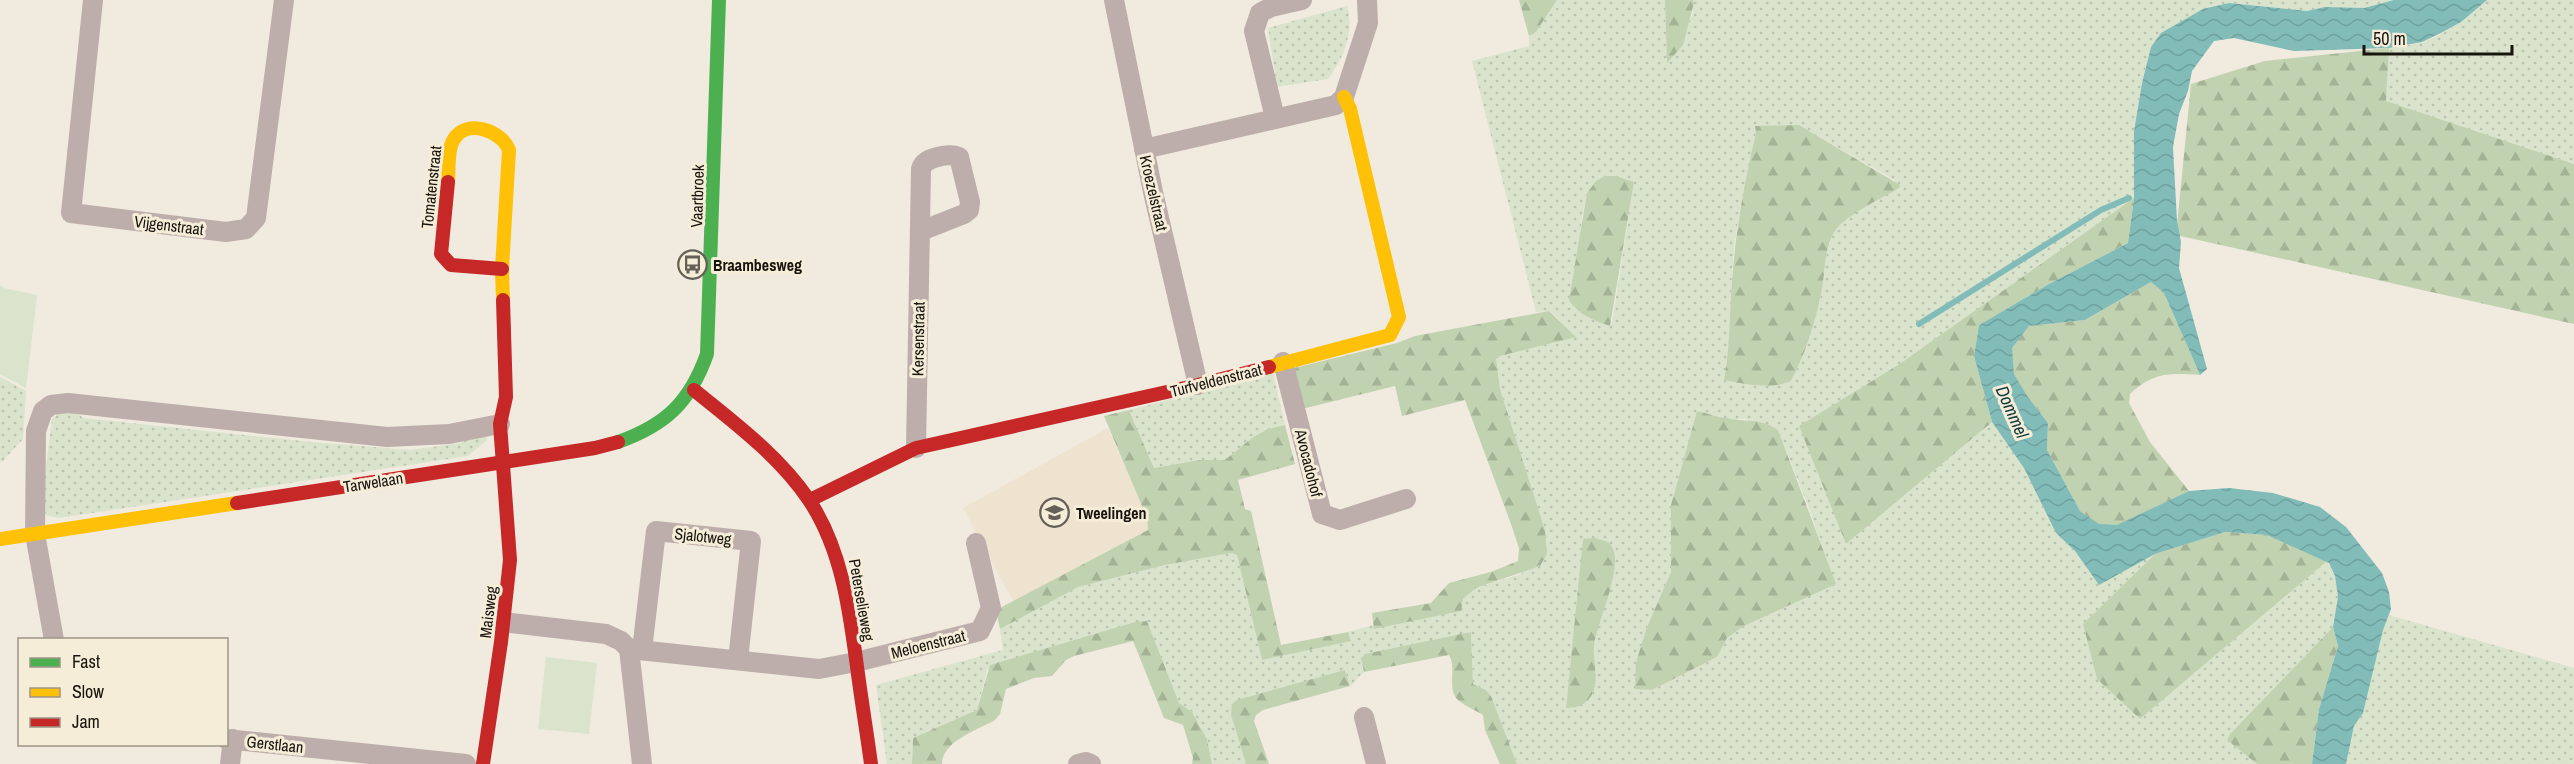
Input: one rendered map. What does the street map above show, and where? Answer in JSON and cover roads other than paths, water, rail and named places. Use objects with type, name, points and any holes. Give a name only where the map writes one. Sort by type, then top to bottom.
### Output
[{"type":"street","name":"Vijgenstraat","points":[[93,0],[71,213],[226,232],[246,229],[256,218],[284,0]]},
{"type":"street","name":"Vaartbroek","points":[[694,390],[707,354],[710,324],[719,0]]},
{"type":"street","name":"Kroezelstraat","points":[[1114,0],[1144,149],[1198,385]]},
{"type":"street","points":[[1275,118],[1254,31],[1260,13],[1271,7],[1302,0]]},
{"type":"street","points":[[1144,149],[1336,105],[1344,97],[1368,23],[1367,0]]},
{"type":"street","name":"Turfveldenstraat","points":[[810,500],[916,447],[1198,385],[1390,335],[1399,317],[1350,109],[1344,97]]},
{"type":"street","name":"Tomatenstraat","points":[[502,269],[451,265],[441,254],[452,141],[455,135],[464,130],[494,132],[502,136],[508,144],[502,269],[506,397],[500,424],[503,462]]},
{"type":"street","name":"Kersenstraat","points":[[916,447],[921,231]]},
{"type":"street","name":"Avocadohof","points":[[1283,362],[1322,514],[1340,520],[1406,499]]},
{"type":"street","name":"Tarwelaan","points":[[0,539],[595,448],[632,437],[671,414],[694,390]]},
{"type":"street","name":"Peterselieweg","points":[[694,390],[762,447],[810,500],[836,551],[846,593],[871,764]]},
{"type":"street","points":[[54,638],[35,534],[36,431],[43,411],[51,405],[59,403],[387,437],[449,434],[500,424]]},
{"type":"street","name":"Maisweg","points":[[483,764],[510,560],[503,462]]},
{"type":"street","name":"Sjalotweg","points":[[642,764],[635,650],[656,531],[751,541],[738,660]]},
{"type":"street","name":"Meloenstraat","points":[[856,662],[981,631],[991,608],[976,543]]},
{"type":"street","points":[[503,622],[606,634],[621,640],[635,650],[819,669],[856,662]]},
{"type":"street","points":[[1364,717],[1376,764]]},
{"type":"street","points":[[230,739],[230,764]]},
{"type":"street","name":"Gerstlaan","points":[[230,739],[435,763],[466,764]]},
{"type":"street","points":[[1078,764],[1091,764]]},
{"type":"water","name":"Dommel","points":[[2394,0],[2487,0],[2461,22],[2422,42],[2389,48],[2294,51],[2234,38],[2214,41],[2192,71],[2188,91],[2179,114],[2173,147],[2177,221],[2181,242],[2179,268],[2207,369],[2200,375],[2164,293],[2151,282],[2085,320],[2029,326],[2012,348],[2014,374],[2048,423],[2047,450],[2080,511],[2099,524],[2117,525],[2189,491],[2229,488],[2273,493],[2320,507],[2346,527],[2382,573],[2389,592],[2391,609],[2383,630],[2363,713],[2354,726],[2346,764],[2312,764],[2319,709],[2338,646],[2333,627],[2338,597],[2335,576],[2329,563],[2267,535],[2225,532],[2155,554],[2099,585],[2075,551],[2056,533],[2024,468],[1992,422],[1974,356],[1979,325],[2049,284],[2128,243],[2134,198],[2134,131],[2151,47],[2161,33],[2203,9],[2229,3],[2307,11],[2325,7],[2364,8]]},
{"type":"waterway","points":[[1919,324],[2101,210],[2129,198]]},
{"type":"place","name":"Braambesweg","points":[[692,265]]},
{"type":"place","name":"Tweelingen","points":[[1055,513]]}]
